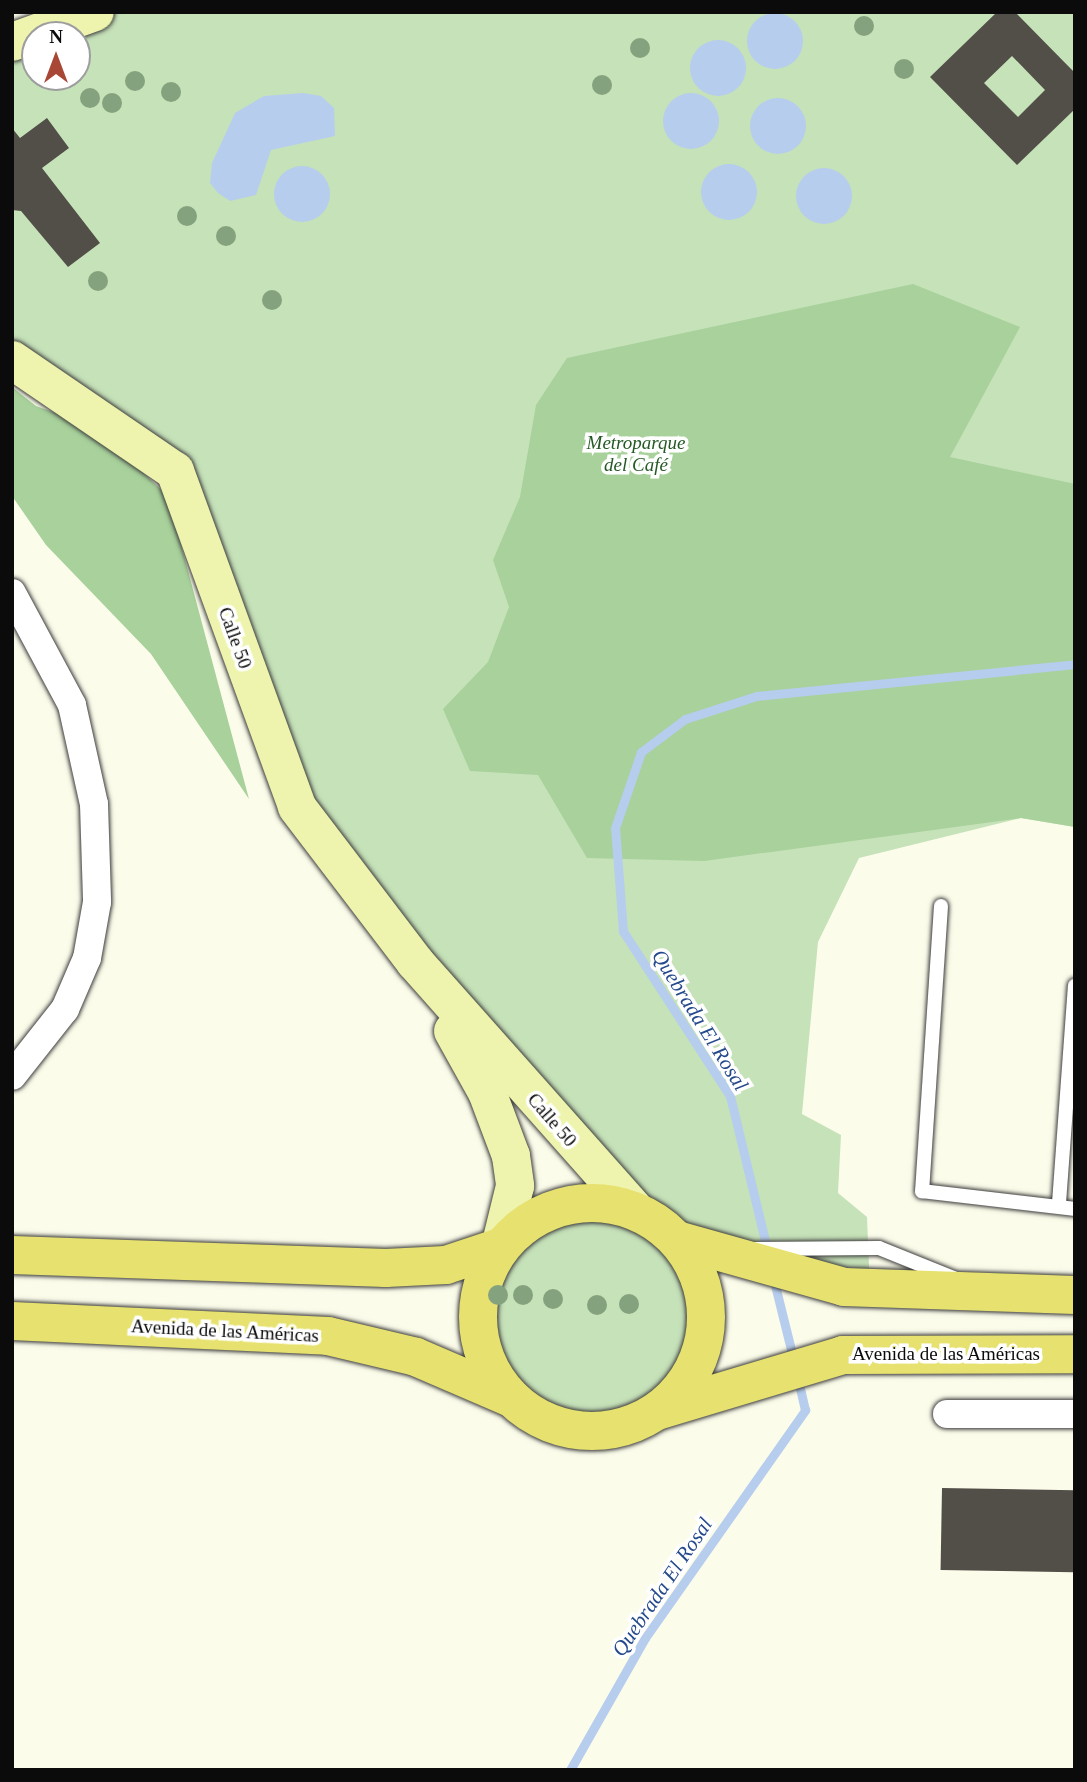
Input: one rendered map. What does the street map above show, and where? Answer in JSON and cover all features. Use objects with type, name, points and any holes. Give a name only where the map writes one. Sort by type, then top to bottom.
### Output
[{"type":"main road","points":[[12,1255],[386,1268],[446,1265],[500,1247],[539,1215],[560,1207],[612,1204],[637,1212],[677,1240],[844,1287],[1075,1295]]},
{"type":"main road","points":[[500,1247],[481,1287],[477,1326],[488,1365],[511,1398],[556,1426],[582,1431],[609,1430],[658,1410],[694,1369],[705,1329],[703,1288],[677,1240]]},
{"type":"main road","name":"Avenida de las Américas","points":[[12,1321],[328,1336],[416,1357],[511,1398]]},
{"type":"main road","name":"Avenida de las Américas","points":[[658,1410],[843,1355],[1075,1354]]},
{"type":"street","points":[[12,42],[95,12]]},
{"type":"street","name":"Calle 50","points":[[12,360],[174,471],[297,807],[415,962],[637,1212]]},
{"type":"street","points":[[12,593],[72,705],[94,804],[97,902],[87,958],[65,1009],[12,1076]]},
{"type":"street","name":"Calle 50","points":[[415,962],[487,1092],[511,1156],[515,1186],[500,1247]]},
{"type":"street","points":[[947,1414],[1075,1414]]},
{"type":"lane","points":[[941,906],[922,1191],[1059,1203],[1075,1209]]},
{"type":"lane","points":[[1059,1203],[1075,986]]},
{"type":"green space","name":"Metroparque del Café","points":[[95,12],[1075,12],[1075,827],[1021,818],[859,858],[818,942],[802,1114],[841,1135],[838,1193],[867,1217],[870,1290],[693,1262],[707,1316],[704,1343],[679,1392],[635,1423],[609,1430],[556,1426],[531,1414],[498,1383],[477,1327],[488,1268],[539,1215],[586,1203],[612,1204],[297,807],[175,471],[12,360],[12,42],[21,39],[21,91],[91,91],[91,21],[70,21]]},
{"type":"green space","points":[[913,284],[1020,327],[950,457],[1075,484],[1075,827],[1021,818],[704,861],[587,858],[538,775],[470,771],[443,709],[488,662],[509,607],[493,560],[520,497],[536,405],[567,358]]},
{"type":"green space","points":[[12,387],[36,406],[93,426],[168,496],[249,799],[151,654],[46,545],[12,496]]},
{"type":"water","points":[[770,13],[780,13],[795,21],[801,30],[801,52],[795,61],[780,69],[770,69],[752,57],[747,46],[747,36],[759,18]]},
{"type":"water","points":[[718,40],[729,42],[738,48],[744,57],[744,79],[738,88],[729,94],[718,96],[707,94],[698,88],[692,79],[690,68],[692,57],[698,48],[707,42]]},
{"type":"water","points":[[303,93],[321,96],[334,108],[335,136],[271,150],[256,195],[230,201],[218,193],[210,183],[212,163],[235,113],[264,96]]},
{"type":"water","points":[[691,93],[702,95],[711,101],[717,110],[717,132],[711,141],[702,147],[691,149],[680,147],[671,141],[665,132],[663,121],[665,110],[671,101],[680,95]]},
{"type":"water","points":[[778,98],[789,100],[798,106],[804,115],[804,137],[798,146],[789,152],[778,154],[767,152],[758,146],[752,137],[750,126],[752,115],[758,106],[767,100]]},
{"type":"water","points":[[724,164],[734,164],[749,172],[755,181],[755,203],[749,212],[734,220],[724,220],[706,208],[701,197],[701,187],[713,169]]},
{"type":"water","points":[[302,166],[313,168],[322,174],[328,183],[328,205],[322,214],[313,220],[302,222],[291,220],[282,214],[276,205],[274,194],[276,183],[282,174],[291,168]]},
{"type":"water","points":[[819,168],[829,168],[844,176],[850,185],[850,207],[844,216],[829,224],[819,224],[801,212],[796,201],[796,191],[808,173]]},
{"type":"building","points":[[997,12],[1015,12],[1075,73],[1075,109],[1017,165],[930,77]],"holes":[[[1012,56],[1045,90],[1018,117],[984,83]]]},
{"type":"building","points":[[47,118],[69,148],[42,168],[100,243],[68,267],[21,211],[12,210],[12,128],[20,138]]},
{"type":"building","points":[[942,1488],[1075,1490],[1074,1572],[941,1570]]},
{"type":"waterway","name":"Quebrada El Rosal","points":[[768,1253],[730,1096],[623,931],[615,828],[641,752],[685,719],[756,696],[1075,664]]},
{"type":"waterway","name":"Quebrada El Rosal","points":[[773,1277],[794,1362]]},
{"type":"waterway","name":"Quebrada El Rosal","points":[[570,1770],[645,1638],[805,1410],[798,1379]]}]
